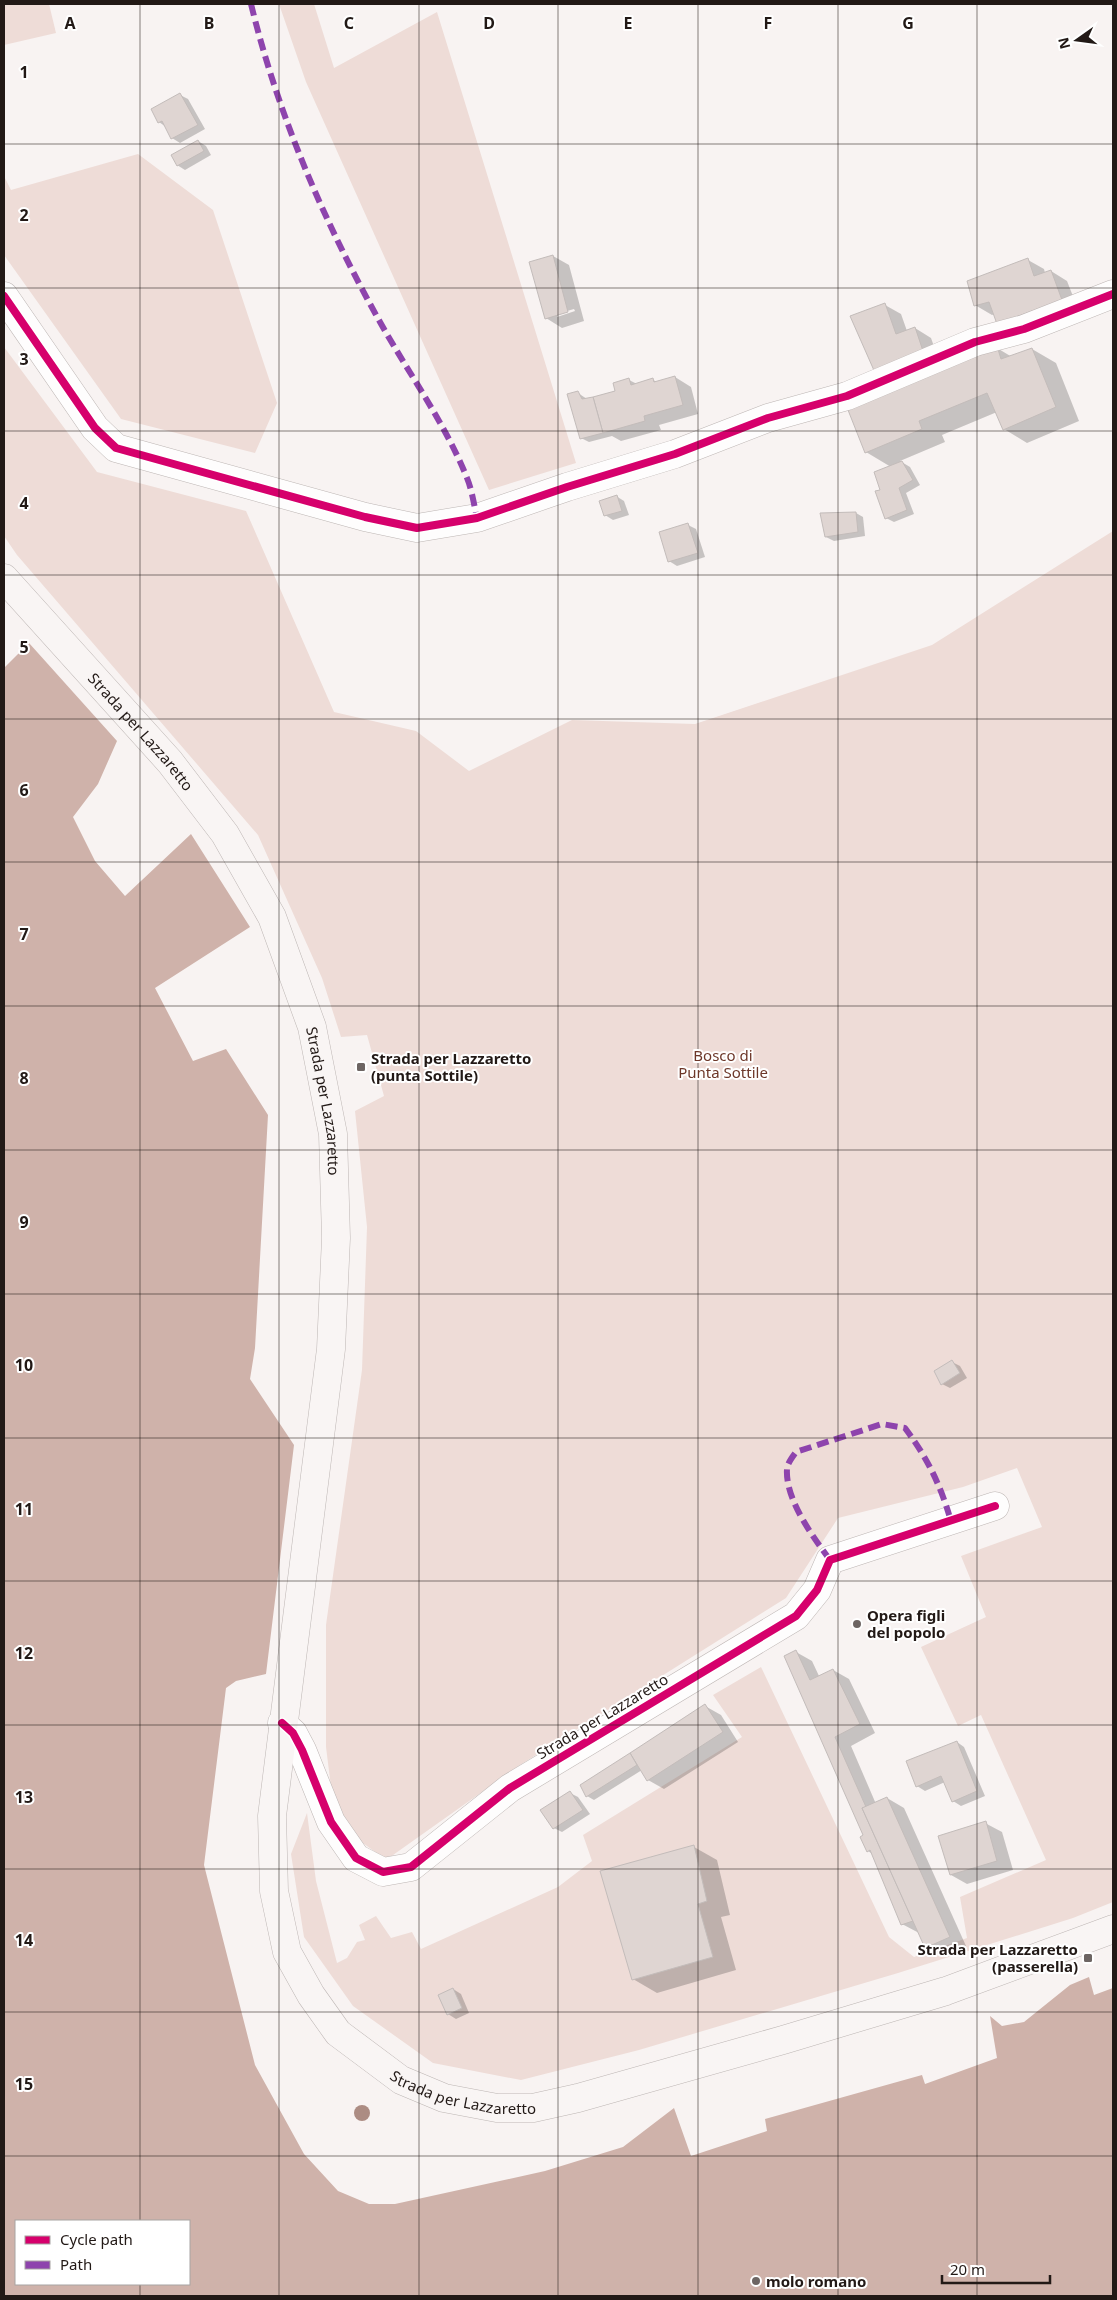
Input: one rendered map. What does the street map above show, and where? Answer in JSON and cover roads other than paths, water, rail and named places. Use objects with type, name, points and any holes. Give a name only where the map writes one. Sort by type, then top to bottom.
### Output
[{"type":"main road","name":"Strada per Lazzaretto","points":[[4,578],[170,762],[224,834],[272,917],[312,1028],[333,1134],[336,1238],[331,1349],[282,1723],[272,1816],[274,1891],[287,1952],[311,1995],[338,2033],[401,2080],[444,2098],[497,2108],[524,2108],[578,2098],[946,1991],[1113,1929]]},
{"type":"street","points":[[4,296],[95,428],[116,448],[365,517],[417,528],[477,518],[567,487],[675,454],[768,418],[847,396],[975,342],[1024,329],[1113,294]]},
{"type":"street","name":"Strada per Lazzaretto","points":[[282,1723],[293,1733],[302,1750],[331,1822],[356,1858],[383,1872],[411,1867],[510,1788],[796,1616],[817,1590],[830,1560],[995,1506]]},
{"type":"place","name":"Strada per Lazzaretto (punta Sottile)","points":[[361,1067]]},
{"type":"place","name":"Opera figli del popolo","points":[[857,1624]]},
{"type":"place","name":"Strada per Lazzaretto (passerella)","points":[[1088,1958]]},
{"type":"place","name":"molo romano","points":[[756,2281]]},
{"type":"park label","name":"Bosco di Punta Sottile","points":[[723,1064]]}]
